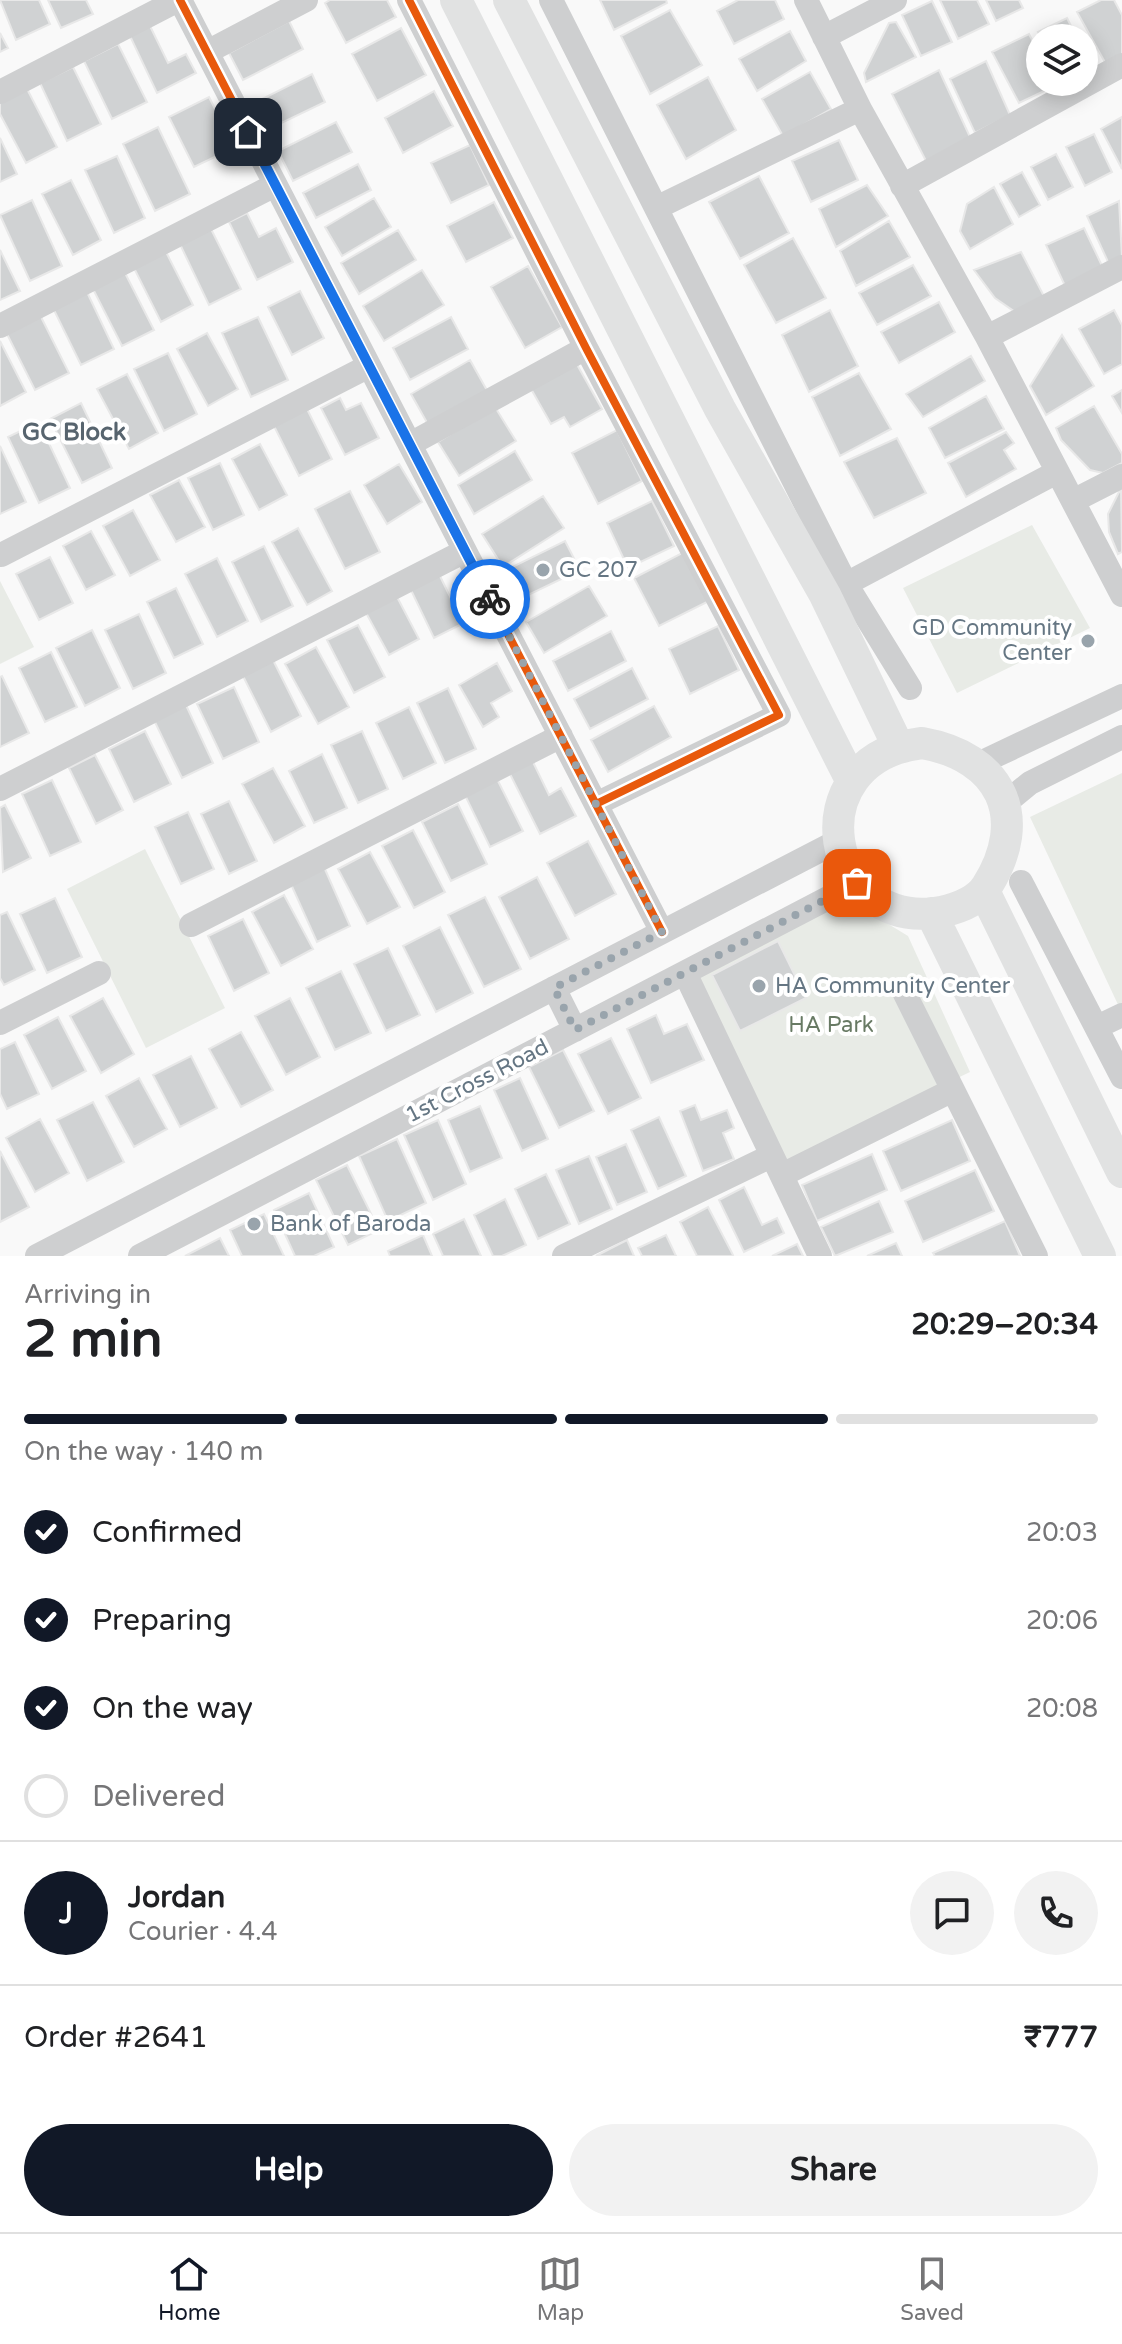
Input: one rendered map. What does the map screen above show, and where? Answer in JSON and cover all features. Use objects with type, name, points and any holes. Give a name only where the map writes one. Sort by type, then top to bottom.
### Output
[{"type":"main road","points":[[456,0],[851,780]]},
{"type":"main road","points":[[509,0],[720,409],[825,595],[898,746]]},
{"type":"main road","points":[[922,743],[952,749],[978,764],[997,786],[1003,805],[1006,843],[984,891],[954,909],[931,913],[901,911],[874,899],[847,870],[838,841],[839,812],[851,780],[870,762],[898,746],[922,743]]},
{"type":"main road","points":[[984,891],[1122,1172]]},
{"type":"main road","points":[[931,913],[1100,1256]]},
{"type":"street","points":[[0,92],[179,0],[412,443],[662,932]]},
{"type":"street","points":[[207,52],[306,0]]},
{"type":"street","points":[[409,0],[586,348],[779,715],[596,804]]},
{"type":"street","points":[[551,0],[846,584],[910,688]]},
{"type":"street","points":[[806,0],[860,109],[987,337],[1122,595]]},
{"type":"street","points":[[824,37],[895,0]]},
{"type":"street","points":[[902,186],[1122,65]]},
{"type":"street","points":[[656,208],[860,109]]},
{"type":"street","points":[[0,326],[275,185]]},
{"type":"street","points":[[987,337],[1122,267]]},
{"type":"street","points":[[412,443],[586,348]]},
{"type":"street","points":[[1,555],[369,366]]},
{"type":"street","points":[[846,584],[1057,472]]},
{"type":"street","points":[[1073,501],[1122,476]]},
{"type":"street","points":[[0,789],[465,551]]},
{"type":"street","points":[[978,764],[1122,696]]},
{"type":"street","points":[[191,925],[561,736]]},
{"type":"street","points":[[1003,805],[1030,783],[1122,737]]},
{"type":"street","points":[[37,1256],[838,841]]},
{"type":"street","points":[[1021,882],[1122,1077]]},
{"type":"street","name":"1st Cross Road","points":[[140,1256],[857,883]]},
{"type":"street","points":[[0,1023],[99,973]]},
{"type":"street","points":[[685,973],[820,1256]]},
{"type":"street","points":[[554,988],[575,1030]]},
{"type":"street","points":[[905,994],[1036,1256]]},
{"type":"street","points":[[1097,1027],[1122,1015]]},
{"type":"street","points":[[564,1256],[953,1090]]},
{"type":"green space","points":[[1032,525],[1090,628],[957,693],[903,588]]},
{"type":"green space","points":[[0,581],[34,647],[0,664]]},
{"type":"green space","points":[[1122,773],[1122,1011],[1121,1011],[1030,817]]},
{"type":"green space","points":[[145,849],[225,1008],[146,1048],[67,889]]},
{"type":"green space","name":"HA Park","points":[[849,900],[908,936],[970,1072],[782,1162],[696,979]]},
{"type":"building","points":[[0,0],[39,0],[50,24],[16,40]]},
{"type":"building","points":[[48,0],[86,0],[93,14],[61,28]]},
{"type":"building","points":[[330,0],[387,0],[396,17],[346,43],[325,3]]},
{"type":"building","points":[[600,0],[666,0],[667,3],[614,30]]},
{"type":"building","points":[[738,0],[775,0],[784,19],[734,44],[717,11]]},
{"type":"building","points":[[940,0],[977,0],[989,24],[958,39]]},
{"type":"building","points":[[986,0],[1019,0],[1023,8],[996,21]]},
{"type":"building","points":[[1101,0],[1114,0],[1122,15],[1122,58],[1107,66],[1098,50],[1098,24],[1084,24],[1077,12]]},
{"type":"building","points":[[932,1],[952,42],[921,56],[902,15]]},
{"type":"building","points":[[670,10],[702,65],[650,94],[621,36]]},
{"type":"building","points":[[1067,18],[1070,24],[1055,24]]},
{"type":"building","points":[[289,21],[303,49],[243,80],[229,53]]},
{"type":"building","points":[[896,22],[916,57],[866,82],[864,73],[889,23]]},
{"type":"building","points":[[150,26],[168,63],[186,54],[196,73],[157,93],[130,36]]},
{"type":"building","points":[[401,28],[426,75],[377,101],[352,54]]},
{"type":"building","points":[[790,31],[806,61],[757,91],[739,59]]},
{"type":"building","points":[[0,33],[8,48],[0,52]]},
{"type":"building","points":[[1026,35],[1026,96],[1034,96],[1019,103],[992,52]]},
{"type":"building","points":[[118,44],[147,102],[112,119],[84,61]]},
{"type":"building","points":[[986,61],[1010,115],[975,133],[950,79]]},
{"type":"building","points":[[73,67],[101,124],[67,141],[40,83]]},
{"type":"building","points":[[939,70],[970,137],[926,161],[892,94]]},
{"type":"building","points":[[810,72],[831,109],[783,136],[762,99]]},
{"type":"building","points":[[312,74],[325,102],[267,130],[254,103]]},
{"type":"building","points":[[708,77],[736,130],[686,159],[657,105]]},
{"type":"building","points":[[25,85],[57,147],[26,163],[0,114],[0,98]]},
{"type":"building","points":[[434,91],[453,126],[403,153],[385,118]]},
{"type":"building","points":[[209,97],[231,140],[217,146],[221,154],[194,167],[169,117]]},
{"type":"building","points":[[1122,117],[1122,169],[1101,129]]},
{"type":"building","points":[[336,122],[352,152],[293,181],[278,151]]},
{"type":"building","points":[[158,127],[190,194],[155,211],[123,144]]},
{"type":"building","points":[[1094,134],[1112,172],[1085,186],[1066,147]]},
{"type":"building","points":[[0,138],[17,174],[0,182]]},
{"type":"building","points":[[839,140],[858,180],[811,202],[792,161]]},
{"type":"building","points":[[470,145],[489,185],[451,203],[431,163]]},
{"type":"building","points":[[1056,154],[1073,187],[1048,200],[1031,167]]},
{"type":"building","points":[[117,156],[145,218],[114,233],[85,170]]},
{"type":"building","points":[[358,164],[371,190],[316,218],[303,193]]},
{"type":"building","points":[[1022,172],[1040,205],[1019,217],[1000,184]]},
{"type":"building","points":[[759,176],[789,233],[740,259],[709,202]]},
{"type":"building","points":[[71,180],[101,240],[73,255],[42,194]]},
{"type":"building","points":[[867,185],[888,216],[836,247],[819,209]]},
{"type":"building","points":[[994,187],[1013,224],[970,249],[960,231],[967,204]]},
{"type":"building","points":[[374,198],[391,227],[342,256],[325,227]]},
{"type":"building","points":[[32,200],[62,266],[30,281],[0,215]]},
{"type":"building","points":[[1119,201],[1122,258],[1109,264],[1087,216]]},
{"type":"building","points":[[494,202],[513,238],[466,262],[447,226]]},
{"type":"building","points":[[247,213],[259,237],[276,228],[293,262],[257,280],[229,222]]},
{"type":"building","points":[[889,221],[910,257],[856,286],[840,251]]},
{"type":"building","points":[[209,225],[241,289],[209,305],[178,240]]},
{"type":"building","points":[[1084,228],[1104,270],[1066,288],[1046,245]]},
{"type":"building","points":[[398,230],[416,260],[359,294],[341,263]]},
{"type":"building","points":[[793,238],[826,298],[776,323],[744,265]]},
{"type":"building","points":[[0,250],[20,291],[0,300]]},
{"type":"building","points":[[165,250],[193,305],[161,322],[133,266]]},
{"type":"building","points":[[1021,252],[1047,302],[1018,314],[995,298],[974,270]]},
{"type":"building","points":[[913,265],[931,296],[877,325],[859,293]]},
{"type":"building","points":[[528,266],[562,327],[525,348],[491,287]]},
{"type":"building","points":[[422,270],[444,305],[384,341],[363,306]]},
{"type":"building","points":[[124,271],[154,330],[122,346],[92,287]]},
{"type":"building","points":[[86,290],[114,349],[81,365],[52,306]]},
{"type":"building","points":[[300,291],[324,338],[292,355],[268,307]]},
{"type":"building","points":[[939,302],[955,332],[899,363],[881,332]]},
{"type":"building","points":[[830,310],[858,366],[809,392],[782,335]]},
{"type":"building","points":[[1114,310],[1122,325],[1122,364],[1104,374],[1079,329]]},
{"type":"building","points":[[40,315],[69,373],[35,390],[6,332]]},
{"type":"building","points":[[258,317],[288,380],[251,397],[222,333]]},
{"type":"building","points":[[451,317],[468,349],[410,380],[393,348]]},
{"type":"building","points":[[207,333],[238,389],[208,406],[177,349]]},
{"type":"building","points":[[1062,335],[1094,386],[1046,415],[1030,386]]},
{"type":"building","points":[[0,341],[26,392],[0,406]]},
{"type":"building","points":[[168,353],[197,414],[164,431],[134,369]]},
{"type":"building","points":[[971,356],[985,381],[923,417],[906,394]]},
{"type":"building","points":[[470,360],[489,394],[430,428],[411,394]]},
{"type":"building","points":[[575,361],[602,409],[570,427],[564,417],[551,424],[530,387]]},
{"type":"building","points":[[859,373],[891,429],[840,456],[812,397]]},
{"type":"building","points":[[127,374],[158,433],[129,449],[97,389]]},
{"type":"building","points":[[1122,390],[1122,413],[1112,396]]},
{"type":"building","points":[[986,396],[1004,429],[945,458],[929,428]]},
{"type":"building","points":[[340,398],[346,410],[361,403],[379,438],[345,455],[321,408]]},
{"type":"building","points":[[81,403],[112,468],[82,483],[50,419]]},
{"type":"building","points":[[1094,406],[1122,454],[1122,463],[1103,473],[1090,470],[1061,440],[1056,428]]},
{"type":"building","points":[[306,407],[332,459],[299,476],[273,424]]},
{"type":"building","points":[[495,407],[516,441],[459,476],[438,442]]},
{"type":"building","points":[[39,422],[70,488],[39,503],[8,437]]},
{"type":"building","points":[[617,430],[642,481],[598,504],[572,453]]},
{"type":"building","points":[[1006,432],[1014,443],[1004,450],[1016,469],[966,497],[948,463]]},
{"type":"building","points":[[897,438],[926,493],[874,518],[844,462]]},
{"type":"building","points":[[260,444],[287,495],[259,510],[232,459]]},
{"type":"building","points":[[0,446],[26,502],[0,514]]},
{"type":"building","points":[[515,451],[532,480],[474,514],[458,485]]},
{"type":"building","points":[[220,463],[244,515],[213,530],[188,478]]},
{"type":"building","points":[[399,464],[422,502],[387,524],[364,485]]},
{"type":"building","points":[[179,480],[205,527],[176,542],[150,495]]},
{"type":"building","points":[[1121,488],[1122,552],[1118,554],[1109,532],[1108,514]]},
{"type":"building","points":[[350,491],[380,552],[345,569],[315,509]]},
{"type":"building","points":[[543,496],[564,528],[503,567],[482,534]]},
{"type":"building","points":[[652,501],[674,546],[628,568],[607,523]]},
{"type":"building","points":[[133,510],[160,560],[130,576],[103,526]]},
{"type":"building","points":[[298,528],[332,591],[307,605],[272,542]]},
{"type":"building","points":[[91,531],[115,575],[86,590],[63,546]]},
{"type":"building","name":"GC 207","points":[[565,541],[580,570],[520,599],[506,570]]},
{"type":"building","points":[[264,546],[293,606],[261,622],[232,562]]},
{"type":"building","points":[[684,552],[709,601],[659,626],[634,578]]},
{"type":"building","points":[[50,557],[73,603],[39,620],[16,574]]},
{"type":"building","points":[[217,558],[248,621],[217,637],[185,574]]},
{"type":"building","points":[[439,574],[456,609],[475,600],[482,614],[434,638],[410,588]]},
{"type":"building","points":[[589,586],[607,616],[544,653],[526,622]]},
{"type":"building","points":[[176,588],[203,644],[174,658],[147,602]]},
{"type":"building","points":[[396,595],[419,639],[389,655],[365,611]]},
{"type":"building","points":[[139,614],[166,673],[133,689],[105,630]]},
{"type":"building","points":[[358,625],[385,677],[354,693],[327,640]]},
{"type":"building","points":[[718,626],[739,670],[690,694],[669,649]]},
{"type":"building","points":[[92,630],[120,688],[85,706],[56,648]]},
{"type":"building","points":[[611,631],[626,661],[568,691],[553,661]]},
{"type":"building","points":[[316,647],[349,707],[318,724],[285,664]]},
{"type":"building","points":[[51,652],[77,707],[45,722],[19,668]]},
{"type":"building","points":[[271,656],[301,716],[271,732],[241,672]]},
{"type":"building","points":[[497,663],[512,691],[491,703],[499,717],[483,727],[459,685]]},
{"type":"building","points":[[632,668],[648,699],[590,729],[574,699]]},
{"type":"building","points":[[0,677],[29,733],[0,747]]},
{"type":"building","points":[[234,687],[259,742],[223,759],[197,704]]},
{"type":"building","points":[[448,688],[476,749],[445,763],[417,703]]},
{"type":"building","points":[[185,703],[213,763],[182,778],[153,718]]},
{"type":"building","points":[[654,706],[671,737],[608,772],[591,740]]},
{"type":"building","points":[[409,707],[436,763],[403,779],[376,723]]},
{"type":"building","points":[[145,731],[171,784],[134,802],[109,749]]},
{"type":"building","points":[[362,731],[388,789],[358,803],[331,745]]},
{"type":"building","points":[[322,754],[347,808],[314,823],[289,771]]},
{"type":"building","points":[[95,755],[123,810],[96,824],[69,768]]},
{"type":"building","points":[[532,760],[549,795],[561,788],[576,816],[540,834],[509,772]]},
{"type":"building","points":[[273,768],[305,826],[274,843],[242,784]]},
{"type":"building","points":[[495,775],[523,831],[490,847],[463,791]]},
{"type":"building","points":[[52,780],[81,842],[50,856],[22,794]]},
{"type":"building","points":[[229,801],[257,861],[229,874],[201,814]]},
{"type":"building","points":[[458,804],[487,864],[451,881],[422,822]]},
{"type":"building","points":[[5,805],[31,858],[3,872],[0,808]]},
{"type":"building","points":[[188,812],[214,869],[181,884],[155,827]]},
{"type":"building","points":[[413,830],[445,892],[414,908],[382,846]]},
{"type":"building","points":[[588,841],[616,894],[575,916],[547,863]]},
{"type":"building","points":[[370,852],[400,907],[367,924],[338,869]]},
{"type":"building","points":[[324,867],[350,926],[317,942],[290,882]]},
{"type":"building","points":[[537,877],[569,939],[530,959],[499,897]]},
{"type":"building","points":[[284,895],[313,949],[281,966],[252,912]]},
{"type":"building","points":[[485,897],[521,969],[484,987],[448,915]]},
{"type":"building","points":[[55,898],[82,957],[47,973],[20,914]]},
{"type":"building","points":[[7,912],[35,970],[4,985],[0,978],[0,915]]},
{"type":"building","points":[[243,919],[269,973],[234,991],[208,936]]},
{"type":"building","points":[[440,927],[473,993],[436,1012],[403,946]]},
{"type":"building","name":"HA Community Center","points":[[778,941],[806,998],[740,1031],[712,975]]},
{"type":"building","points":[[388,948],[420,1015],[386,1031],[354,964]]},
{"type":"building","points":[[341,971],[371,1033],[335,1050],[306,988]]},
{"type":"building","points":[[103,998],[134,1054],[101,1073],[70,1016]]},
{"type":"building","points":[[290,998],[320,1057],[286,1075],[255,1016]]},
{"type":"building","points":[[656,1015],[664,1034],[687,1024],[704,1060],[651,1083],[627,1029]]},
{"type":"building","points":[[58,1017],[86,1071],[52,1089],[24,1035]]},
{"type":"building","points":[[241,1032],[273,1090],[241,1107],[209,1049]]},
{"type":"building","points":[[611,1038],[641,1098],[608,1114],[578,1054]]},
{"type":"building","points":[[15,1042],[39,1094],[7,1109],[0,1094],[0,1049]]},
{"type":"building","points":[[563,1050],[594,1111],[559,1128],[529,1067]]},
{"type":"building","points":[[191,1056],[217,1108],[180,1127],[153,1075]]},
{"type":"building","points":[[139,1078],[167,1129],[134,1147],[106,1096]]},
{"type":"building","points":[[520,1078],[548,1139],[522,1151],[494,1090]]},
{"type":"building","points":[[93,1102],[124,1162],[87,1181],[57,1120]]},
{"type":"building","points":[[695,1105],[701,1120],[727,1110],[734,1128],[723,1133],[734,1159],[703,1171],[680,1111]]},
{"type":"building","points":[[480,1106],[502,1158],[470,1172],[448,1120]]},
{"type":"building","points":[[659,1117],[686,1176],[658,1189],[631,1130]]},
{"type":"building","points":[[40,1119],[69,1173],[35,1192],[6,1138]]},
{"type":"building","points":[[438,1120],[466,1184],[433,1200],[404,1135]]},
{"type":"building","points":[[952,1120],[970,1161],[901,1191],[883,1151]]},
{"type":"building","points":[[397,1139],[426,1203],[388,1221],[359,1156]]},
{"type":"building","points":[[626,1144],[647,1192],[617,1205],[596,1157]]},
{"type":"building","points":[[0,1151],[29,1207],[0,1222]]},
{"type":"building","points":[[872,1154],[887,1190],[817,1221],[802,1185]]},
{"type":"building","points":[[589,1156],[612,1209],[579,1224],[556,1170]]},
{"type":"building","points":[[347,1165],[379,1230],[348,1245],[316,1180]]},
{"type":"building","points":[[975,1170],[994,1211],[923,1242],[905,1201]]},
{"type":"building","points":[[546,1174],[570,1224],[538,1239],[515,1189]]},
{"type":"building","points":[[744,1187],[762,1225],[777,1218],[784,1233],[744,1252],[719,1200]]},
{"type":"building","points":[[309,1193],[334,1247],[314,1256],[295,1256],[274,1210]]},
{"type":"building","points":[[505,1199],[526,1245],[502,1256],[493,1256],[474,1215]]},
{"type":"building","points":[[879,1201],[893,1232],[835,1256],[821,1227]]},
{"type":"building","points":[[708,1207],[732,1256],[697,1256],[680,1222]]},
{"type":"building","points":[[264,1214],[284,1256],[242,1256],[230,1230]]},
{"type":"building","points":[[464,1219],[481,1256],[443,1256],[433,1234]]},
{"type":"building","points":[[1005,1221],[1020,1256],[935,1256],[933,1253]]},
{"type":"building","points":[[423,1235],[432,1256],[390,1256],[388,1251]]},
{"type":"building","points":[[666,1235],[676,1256],[642,1256],[638,1248]]},
{"type":"building","points":[[220,1238],[229,1256],[185,1256]]},
{"type":"building","points":[[627,1240],[634,1256],[596,1256]]},
{"type":"building","points":[[896,1243],[902,1256],[867,1256]]},
{"type":"building","points":[[797,1244],[803,1256],[772,1256]]},
{"type":"cycle path","points":[[180,0],[662,932]]},
{"type":"cycle path","points":[[409,0],[586,348],[779,715],[596,804]]},
{"type":"way so far","points":[[490,599],[662,932],[554,988],[575,1030],[857,883]]},
{"type":"place","name":"GC 207","points":[[543,570]]},
{"type":"place","name":"GD Community Center","points":[[1088,641]]},
{"type":"place","name":"HA Community Center","points":[[759,986]]},
{"type":"place","name":"Bank of Baroda","points":[[254,1224]]},
{"type":"district","name":"GC Block","points":[[74,432]]},
{"type":"route","points":[[248,132],[412,443],[490,599]]}]
